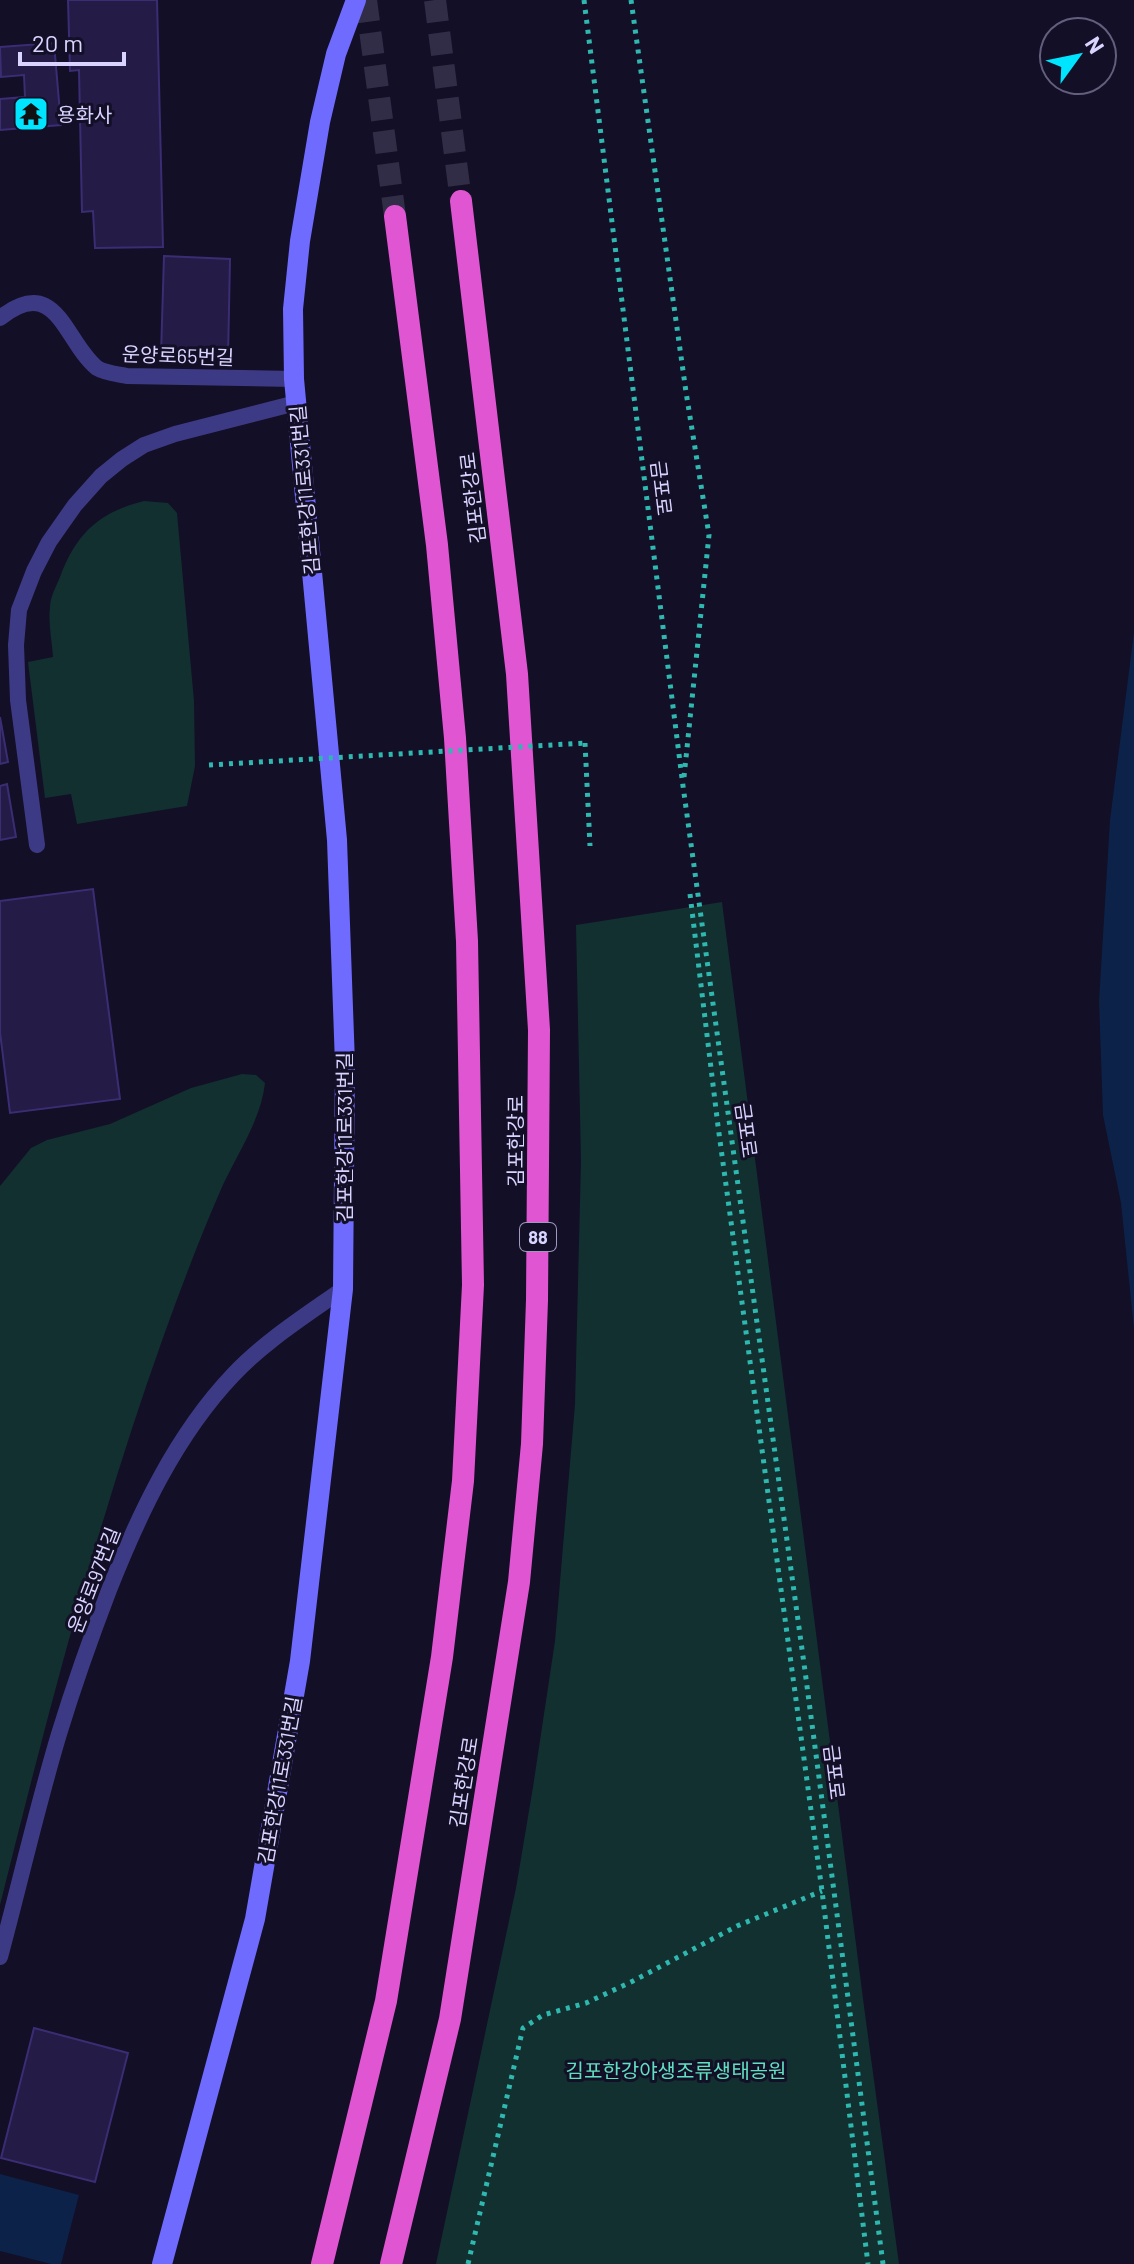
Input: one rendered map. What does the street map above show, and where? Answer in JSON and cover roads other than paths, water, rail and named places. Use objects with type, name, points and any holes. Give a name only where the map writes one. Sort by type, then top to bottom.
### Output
[{"type":"highway","name":"김포한강로","points":[[391,2264],[450,2019],[519,1582],[532,1444],[537,1300],[539,1030],[517,674],[461,201]]},
{"type":"highway","name":"김포한강로","points":[[322,2264],[386,2001],[442,1657],[463,1481],[473,1285],[467,941],[455,738],[437,545],[395,216]]},
{"type":"main road","name":"김포한강11로331번길","points":[[162,2264],[255,1919],[300,1661],[343,1289],[345,1064],[337,840],[294,379],[293,309],[300,241],[320,122],[336,54],[356,0]]},
{"type":"lane","name":"운양로65번길","points":[[0,318],[24,303],[46,305],[63,319],[84,355],[101,370],[127,376],[294,379]]},
{"type":"lane","points":[[37,845],[18,700],[16,645],[19,610],[49,542],[75,505],[101,476],[144,445],[296,403]]},
{"type":"lane","name":"운양로97번길","points":[[0,1957],[59,1734],[127,1544],[152,1493],[197,1420],[231,1377],[260,1349],[343,1289]]},
{"type":"water","points":[[1134,632],[1134,1329],[1121,1203],[1103,1115],[1099,1001],[1110,820]]},
{"type":"water","points":[[0,2174],[79,2195],[61,2264],[0,2251]]},
{"type":"tunnel","points":[[366,0],[395,216]]},
{"type":"tunnel","points":[[435,0],[461,201]]},
{"type":"place","name":"용화사","points":[[31,114]]},
{"type":"park label","name":"김포한강야생조류생태공원","points":[[676,2070]]}]
